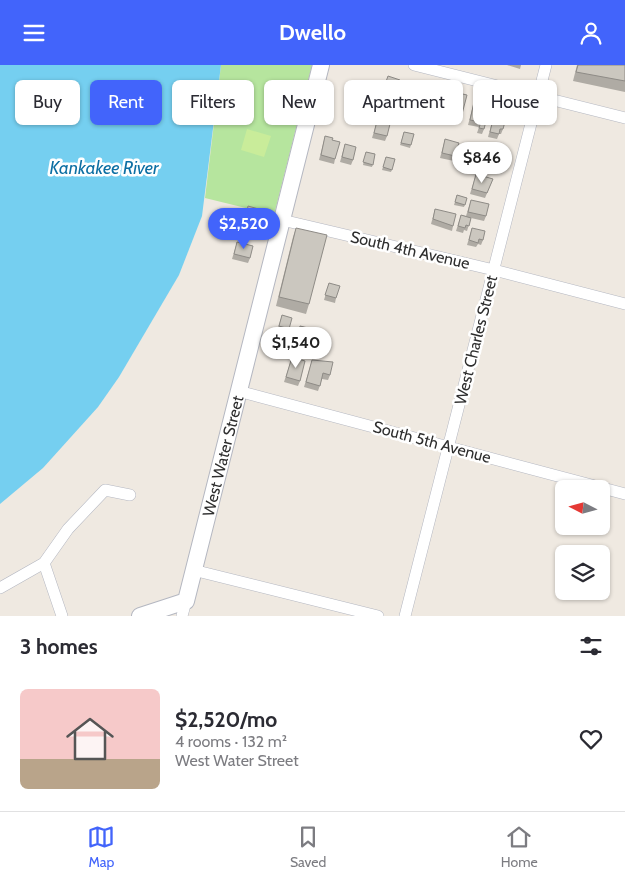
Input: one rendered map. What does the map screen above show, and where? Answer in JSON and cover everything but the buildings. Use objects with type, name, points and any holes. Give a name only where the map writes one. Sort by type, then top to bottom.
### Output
[{"type":"main road","name":"West Water Street","points":[[184,609],[321,65]]},
{"type":"main road","points":[[140,616],[184,609]]},
{"type":"street","points":[[414,65],[476,80]]},
{"type":"street","name":"West Charles Street","points":[[542,80],[546,65]]},
{"type":"street","points":[[557,100],[625,118]]},
{"type":"street","name":"West Charles Street","points":[[406,616],[530,125]]},
{"type":"street","name":"South 4th Avenue","points":[[282,220],[494,270],[625,304]]},
{"type":"street","name":"South 5th Avenue","points":[[238,391],[625,494]]},
{"type":"street","points":[[0,588],[44,563],[68,529],[105,490],[130,495]]},
{"type":"street","points":[[44,563],[62,616]]},
{"type":"street","points":[[194,570],[378,616]]},
{"type":"green space","points":[[221,65],[312,65],[308,80],[264,80],[264,125],[297,125],[274,215],[205,198],[214,125],[254,125],[254,80],[219,80]]},
{"type":"green space","points":[[247,129],[271,136],[264,157],[241,150]]},
{"type":"water","name":"Kankakee River","points":[[0,65],[221,65],[219,80],[172,80],[172,125],[213,125],[202,216],[179,275],[119,377],[98,407],[43,468],[0,504]]}]
